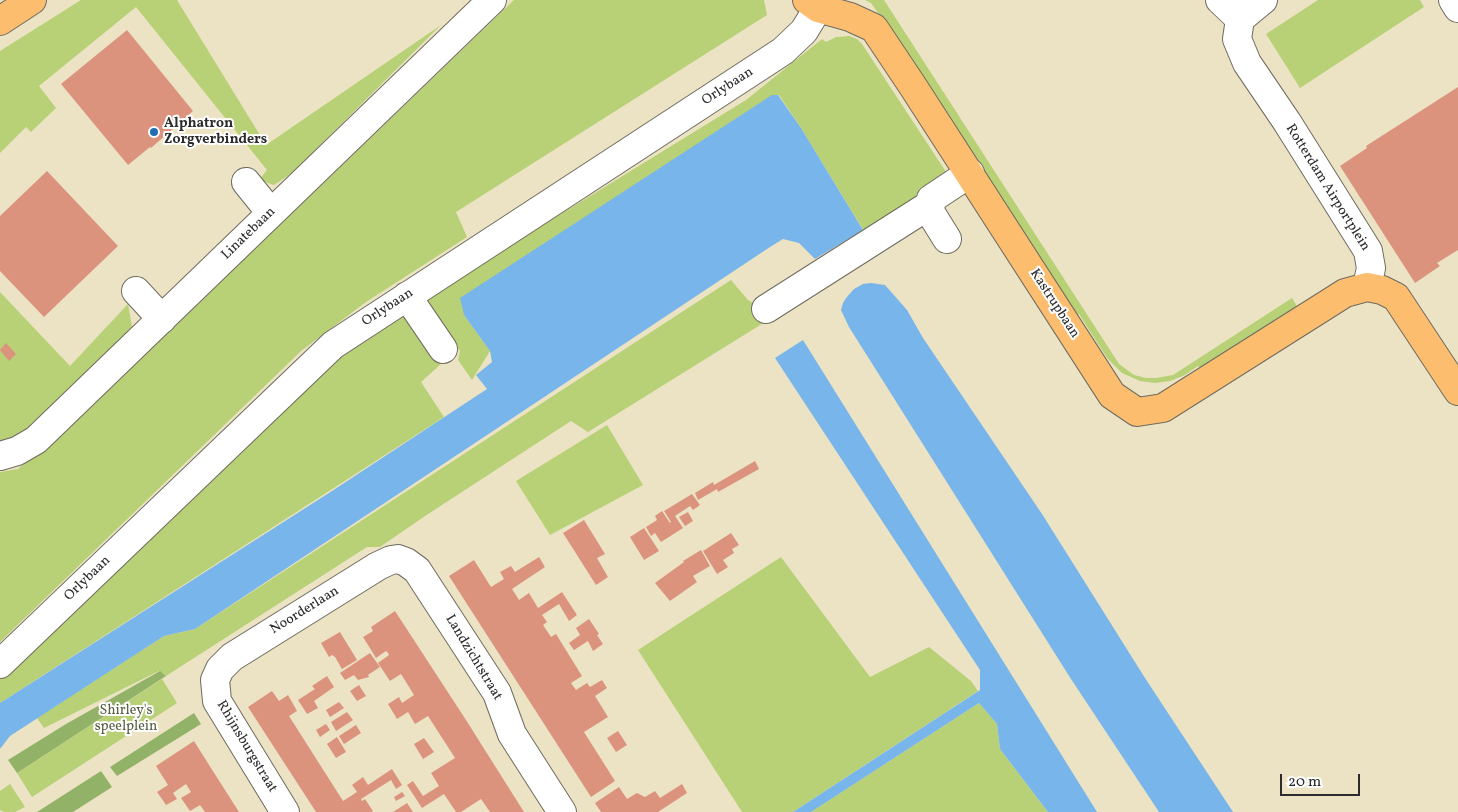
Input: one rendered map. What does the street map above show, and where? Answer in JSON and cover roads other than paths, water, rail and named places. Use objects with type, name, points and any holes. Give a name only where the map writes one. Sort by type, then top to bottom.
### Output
[{"type":"main road","points":[[0,21],[32,0]]},
{"type":"main road","name":"Kastrupbaan","points":[[813,4],[874,28],[970,173],[1112,395],[1136,412],[1164,408],[1345,293],[1367,287]]},
{"type":"main road","points":[[1367,287],[1382,290],[1396,297],[1458,391]]},
{"type":"street","name":"Linatebaan","points":[[0,456],[17,451],[36,440],[492,0]]},
{"type":"street","points":[[1220,0],[1240,19],[1264,0]]},
{"type":"street","points":[[1453,0],[1458,8]]},
{"type":"street","name":"Orlybaan","points":[[0,664],[333,345],[783,52],[804,30],[813,4]]},
{"type":"street","name":"Rotterdam Airportplein","points":[[1240,19],[1238,39],[1247,63],[1287,122],[1368,251],[1371,268],[1367,287]]},
{"type":"street","points":[[947,239],[929,210],[931,199],[970,173]]},
{"type":"street","points":[[246,182],[271,213]]},
{"type":"street","points":[[766,309],[930,204]]},
{"type":"street","points":[[136,291],[162,318]]},
{"type":"street","points":[[407,296],[443,349]]},
{"type":"street","name":"Noorderlaan","points":[[215,680],[220,669],[232,657],[354,581],[391,560],[398,559],[406,562]]},
{"type":"street","name":"Landzichtstraat","points":[[406,562],[417,570],[497,693],[512,734],[562,812]]},
{"type":"street","name":"Rhijnsburgstraat","points":[[215,680],[217,701],[285,812]]},
{"type":"water","points":[[772,95],[778,95],[801,128],[863,230],[815,259],[799,243],[783,239],[195,629],[164,636],[10,736],[0,749],[0,703],[332,491],[487,389],[476,375],[492,362],[490,351],[464,315],[460,298]]},
{"type":"water","points":[[863,284],[885,285],[907,310],[923,338],[1042,514],[1145,678],[1233,812],[1159,812],[1071,679],[849,327],[841,310],[843,303],[854,289]]},
{"type":"water","points":[[803,340],[1097,812],[1048,812],[1000,749],[997,724],[979,703],[811,812],[793,812],[980,690],[980,670],[775,358]]},
{"type":"place","name":"Alphatron Zorgverbinders","points":[[154,132]]},
{"type":"park label","name":"Shirley's speelplein","points":[[126,720]]}]
